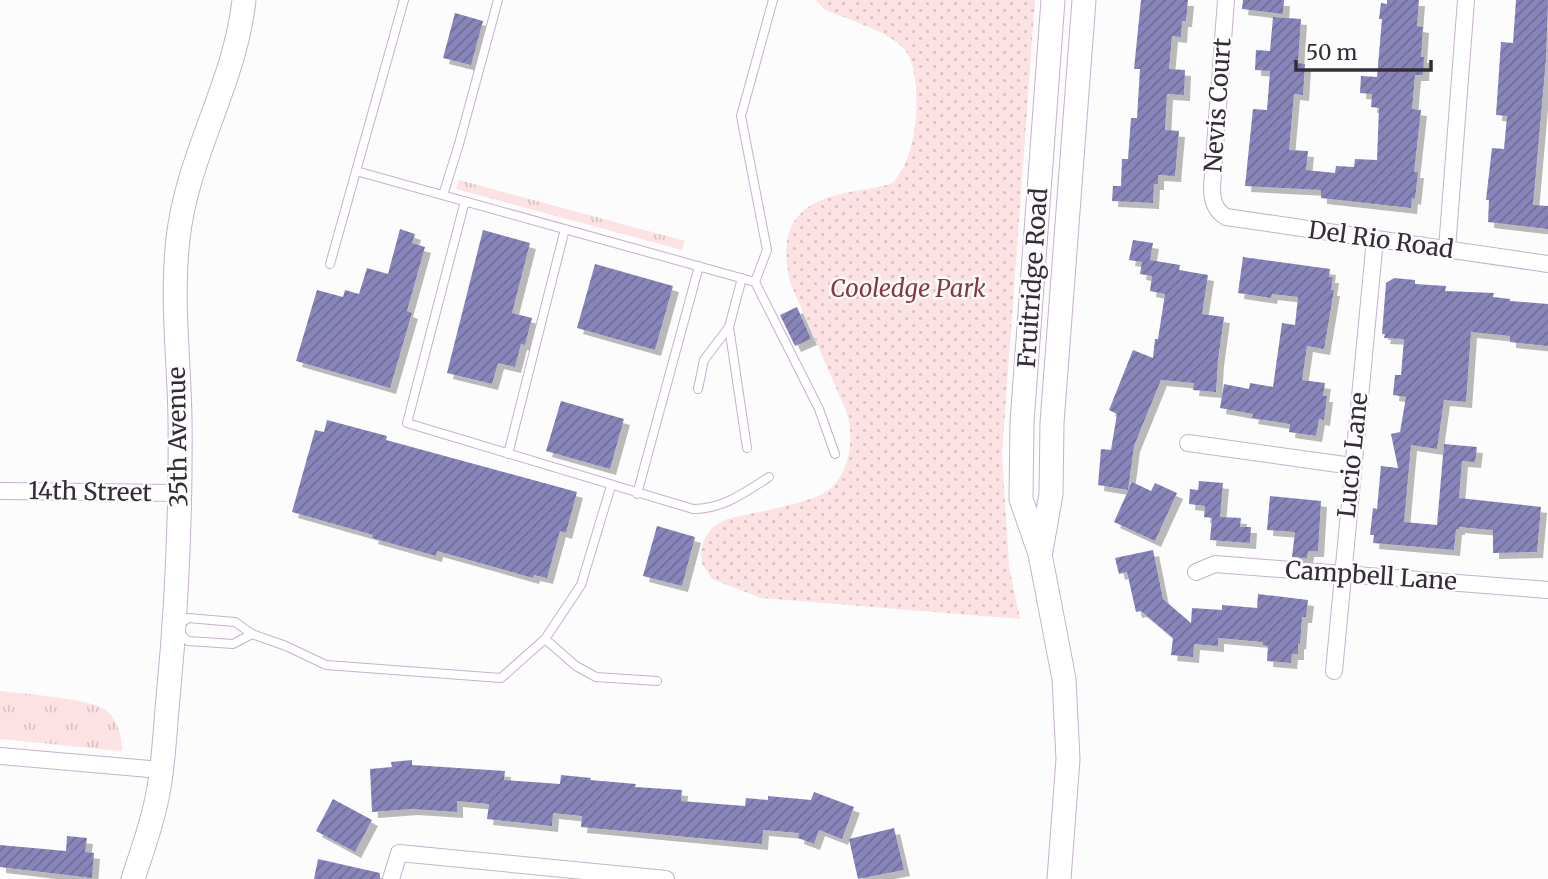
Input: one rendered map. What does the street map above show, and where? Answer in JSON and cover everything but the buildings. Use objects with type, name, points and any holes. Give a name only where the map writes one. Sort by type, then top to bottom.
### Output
[{"type":"main road","name":"35th Avenue","points":[[133,879],[158,794],[174,629],[180,493],[175,277],[178,237],[185,196],[197,156],[225,85],[235,51],[244,0]]},
{"type":"main road","name":"Fruitridge Road","points":[[1054,0],[1022,422],[1021,499],[1040,554],[1064,679],[1068,759],[1059,879]]},
{"type":"main road","name":"Fruitridge Road","points":[[1040,554],[1051,494],[1052,423],[1084,0]]},
{"type":"street","name":"Nevis Court","points":[[1216,209],[1212,186],[1226,0]]},
{"type":"street","points":[[1447,249],[1465,0]]},
{"type":"street","name":"Del Rio Road","points":[[1216,209],[1226,216],[1548,264]]},
{"type":"street","name":"Lucio Lane","points":[[1334,671],[1375,239]]},
{"type":"street","points":[[1188,443],[1352,466]]},
{"type":"street","name":"14th Street","points":[[0,491],[180,493]]},
{"type":"street","name":"Campbell Lane","points":[[1196,572],[1215,564],[1548,590]]},
{"type":"street","points":[[0,756],[161,770]]},
{"type":"street","points":[[391,879],[398,853],[666,879]]},
{"type":"lane","points":[[330,264],[404,0]]},
{"type":"lane","points":[[443,195],[498,0]]},
{"type":"lane","points":[[755,282],[767,250],[740,116],[773,0]]},
{"type":"lane","points":[[356,171],[755,282],[818,409],[835,454]]},
{"type":"lane","points":[[465,201],[407,423],[678,506],[707,509],[726,503],[769,477]]},
{"type":"lane","points":[[508,454],[565,229]]},
{"type":"lane","points":[[636,494],[699,266]]},
{"type":"lane","points":[[698,389],[704,360],[729,327],[742,278]]},
{"type":"lane","points":[[729,327],[747,447]]},
{"type":"lane","points":[[252,634],[233,644],[188,641],[174,629],[188,618],[235,622],[252,634],[326,665],[502,678],[545,639],[582,585],[611,486]]},
{"type":"lane","points":[[545,639],[576,666],[596,677],[657,681]]},
{"type":"green space","name":"Cooledge Park","points":[[816,0],[1035,0],[1002,454],[1009,566],[1020,619],[761,598],[712,579],[702,564],[701,549],[714,526],[727,519],[811,499],[830,489],[842,473],[850,443],[847,413],[790,282],[787,263],[789,232],[795,220],[816,203],[893,183],[905,163],[913,140],[916,84],[905,50],[878,31],[824,9]]},
{"type":"green space","points":[[459,180],[685,241],[682,250],[456,189]]},
{"type":"green space","points":[[0,691],[72,700],[99,707],[107,711],[117,724],[122,751],[0,739]]}]
